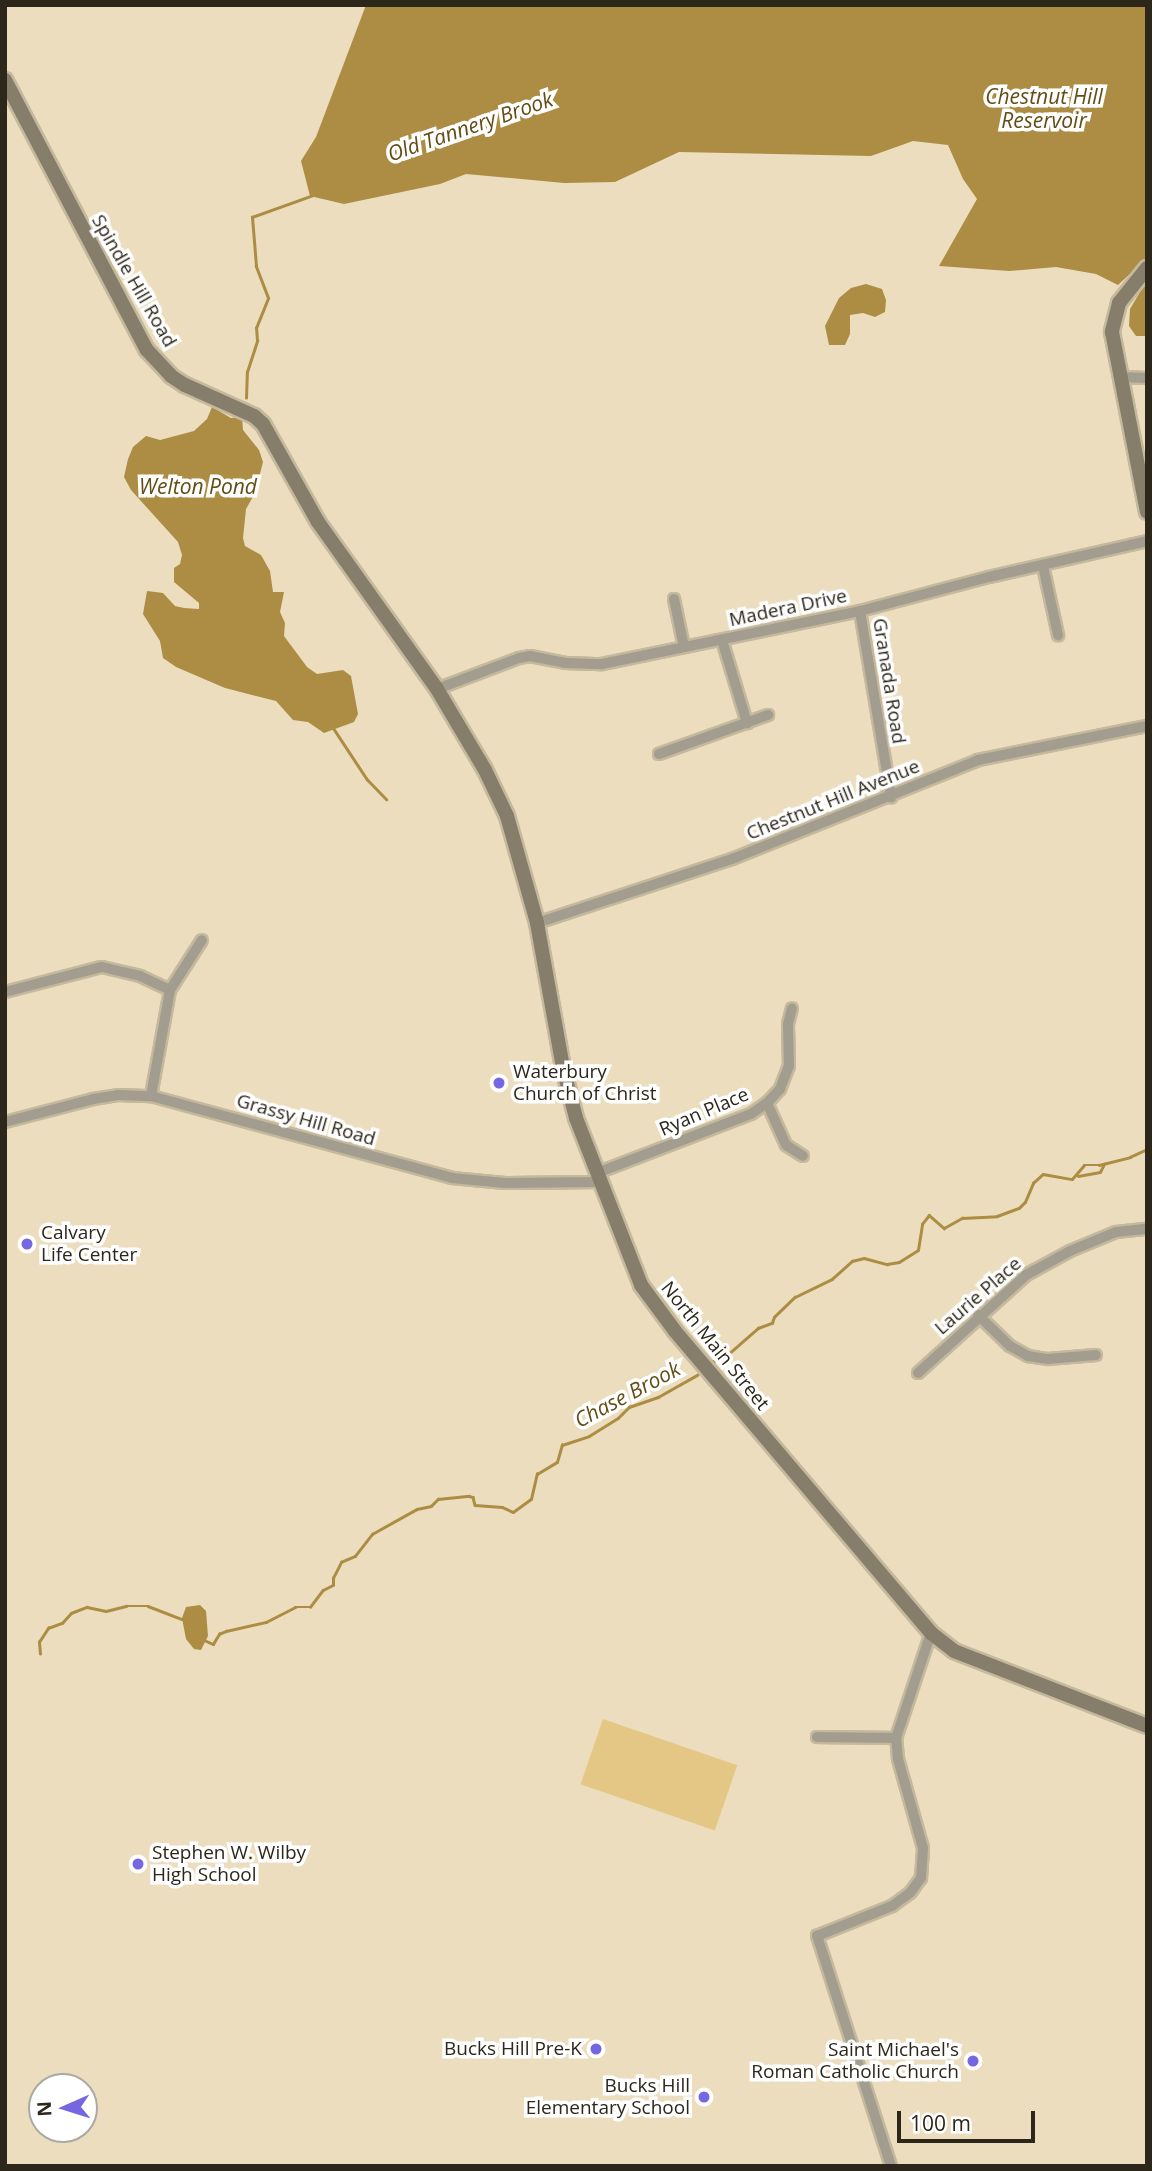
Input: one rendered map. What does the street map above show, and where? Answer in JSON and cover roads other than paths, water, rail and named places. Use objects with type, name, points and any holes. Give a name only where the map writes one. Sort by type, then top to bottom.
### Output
[{"type":"main road","name":"Spindle Hill Road","points":[[5,80],[147,350],[178,381],[254,416],[263,424],[318,522],[416,663]]},
{"type":"main road","points":[[1147,268],[1125,292],[1113,322],[1113,344],[1147,512]]},
{"type":"main road","name":"North Main Street","points":[[416,663],[437,689],[485,770],[506,816],[537,923],[563,1069],[576,1118],[640,1284],[675,1331],[930,1633],[954,1651],[1147,1726]]},
{"type":"street","points":[[1120,377],[1147,378]]},
{"type":"street","name":"Madera Drive","points":[[437,689],[519,658],[530,656],[565,663],[603,664],[860,611],[989,576],[1147,541]]},
{"type":"street","points":[[1043,566],[1058,635]]},
{"type":"street","points":[[674,599],[684,647]]},
{"type":"street","name":"Granada Road","points":[[860,611],[891,797]]},
{"type":"street","points":[[722,639],[747,723]]},
{"type":"street","points":[[659,754],[768,715]]},
{"type":"street","name":"Chestnut Hill Avenue","points":[[537,923],[732,859],[978,760],[1147,726]]},
{"type":"street","points":[[150,1096],[170,990],[202,940]]},
{"type":"street","points":[[5,992],[102,967],[140,976],[170,990]]},
{"type":"street","name":"Ryan Place","points":[[599,1178],[751,1114],[767,1103],[780,1089],[789,1066],[788,1024],[792,1009]]},
{"type":"street","name":"Grassy Hill Road","points":[[5,1122],[93,1099],[150,1096],[452,1178],[505,1183],[599,1178]]},
{"type":"street","points":[[767,1103],[786,1145],[803,1156]]},
{"type":"street","name":"Laurie Place","points":[[918,1373],[978,1315],[1026,1275],[1070,1251],[1116,1232],[1147,1228]]},
{"type":"street","points":[[978,1315],[1010,1346],[1028,1356],[1048,1359],[1096,1355]]},
{"type":"street","points":[[891,2166],[817,1936],[892,1906],[910,1893],[920,1878],[923,1848],[898,1759],[896,1738],[930,1633]]},
{"type":"street","points":[[817,1737],[896,1738]]},
{"type":"water","name":"Chestnut Hill Reservoir","points":[[366,5],[1147,5],[1147,258],[1118,285],[1096,274],[1056,267],[1009,271],[939,266],[977,199],[963,179],[948,145],[913,141],[871,156],[679,152],[615,182],[564,183],[466,174],[440,184],[344,204],[310,196],[301,161],[316,137]]},
{"type":"water","points":[[1147,280],[1147,336],[1136,336],[1129,326],[1130,309]]},
{"type":"water","points":[[866,284],[882,289],[886,300],[885,312],[875,317],[863,313],[850,315],[850,334],[845,345],[829,345],[825,326],[839,298],[851,288]]},
{"type":"water","name":"Welton Pond","points":[[212,407],[231,418],[242,417],[243,430],[259,450],[263,462],[255,493],[246,509],[243,538],[245,546],[261,555],[270,571],[273,592],[284,592],[280,612],[285,623],[284,636],[307,667],[317,674],[343,670],[351,676],[358,714],[354,722],[324,733],[308,722],[293,720],[276,701],[225,688],[176,667],[163,658],[160,641],[143,614],[147,591],[163,593],[175,606],[199,609],[199,603],[174,582],[174,568],[180,564],[182,555],[178,542],[131,490],[124,477],[128,459],[133,447],[146,436],[160,440],[194,431],[207,419]]},
{"type":"water","points":[[200,1605],[206,1611],[208,1636],[201,1650],[194,1649],[186,1639],[182,1618],[186,1607]]},
{"type":"waterway","name":"Old Tannery Brook","points":[[246,398],[247,372],[257,341],[256,328],[268,298],[256,266],[252,217],[313,195]]},
{"type":"waterway","name":"Old Tannery Brook","points":[[334,729],[367,779],[386,799]]},
{"type":"waterway","name":"Chase Brook","points":[[711,1362],[725,1357],[758,1328],[772,1323],[774,1317],[795,1297],[832,1279],[852,1261],[864,1258],[887,1264],[899,1262],[918,1250],[922,1224],[929,1215],[944,1228],[962,1218],[997,1216],[1019,1208],[1025,1202],[1033,1183],[1043,1174],[1072,1179],[1084,1165],[1099,1165],[1130,1157],[1147,1149]]},
{"type":"waterway","points":[[1078,1176],[1100,1172],[1104,1164]]},
{"type":"waterway","name":"Chase Brook","points":[[204,1640],[213,1644],[219,1634],[226,1631],[266,1622],[295,1607],[310,1607],[323,1590],[333,1585],[333,1578],[341,1562],[355,1556],[372,1534],[417,1509],[431,1506],[438,1499],[469,1496],[473,1497],[475,1505],[502,1507],[513,1512],[531,1499],[537,1474],[557,1462],[562,1445],[589,1436],[618,1418],[629,1407],[658,1397],[697,1375]]},
{"type":"waterway","name":"Chase Brook","points":[[40,1654],[39,1642],[48,1628],[62,1623],[71,1613],[87,1607],[106,1611],[126,1606],[148,1606],[182,1619]]},
{"type":"place","name":"Waterbury Church of Christ","points":[[499,1083]]},
{"type":"place","name":"Calvary Life Center","points":[[27,1244]]},
{"type":"place","name":"Stephen W. Wilby High School","points":[[138,1864]]},
{"type":"place","name":"Bucks Hill Pre-K","points":[[596,2049]]},
{"type":"place","name":"Saint Michael's Roman Catholic Church","points":[[973,2061]]},
{"type":"place","name":"Bucks Hill Elementary School","points":[[704,2097]]}]
